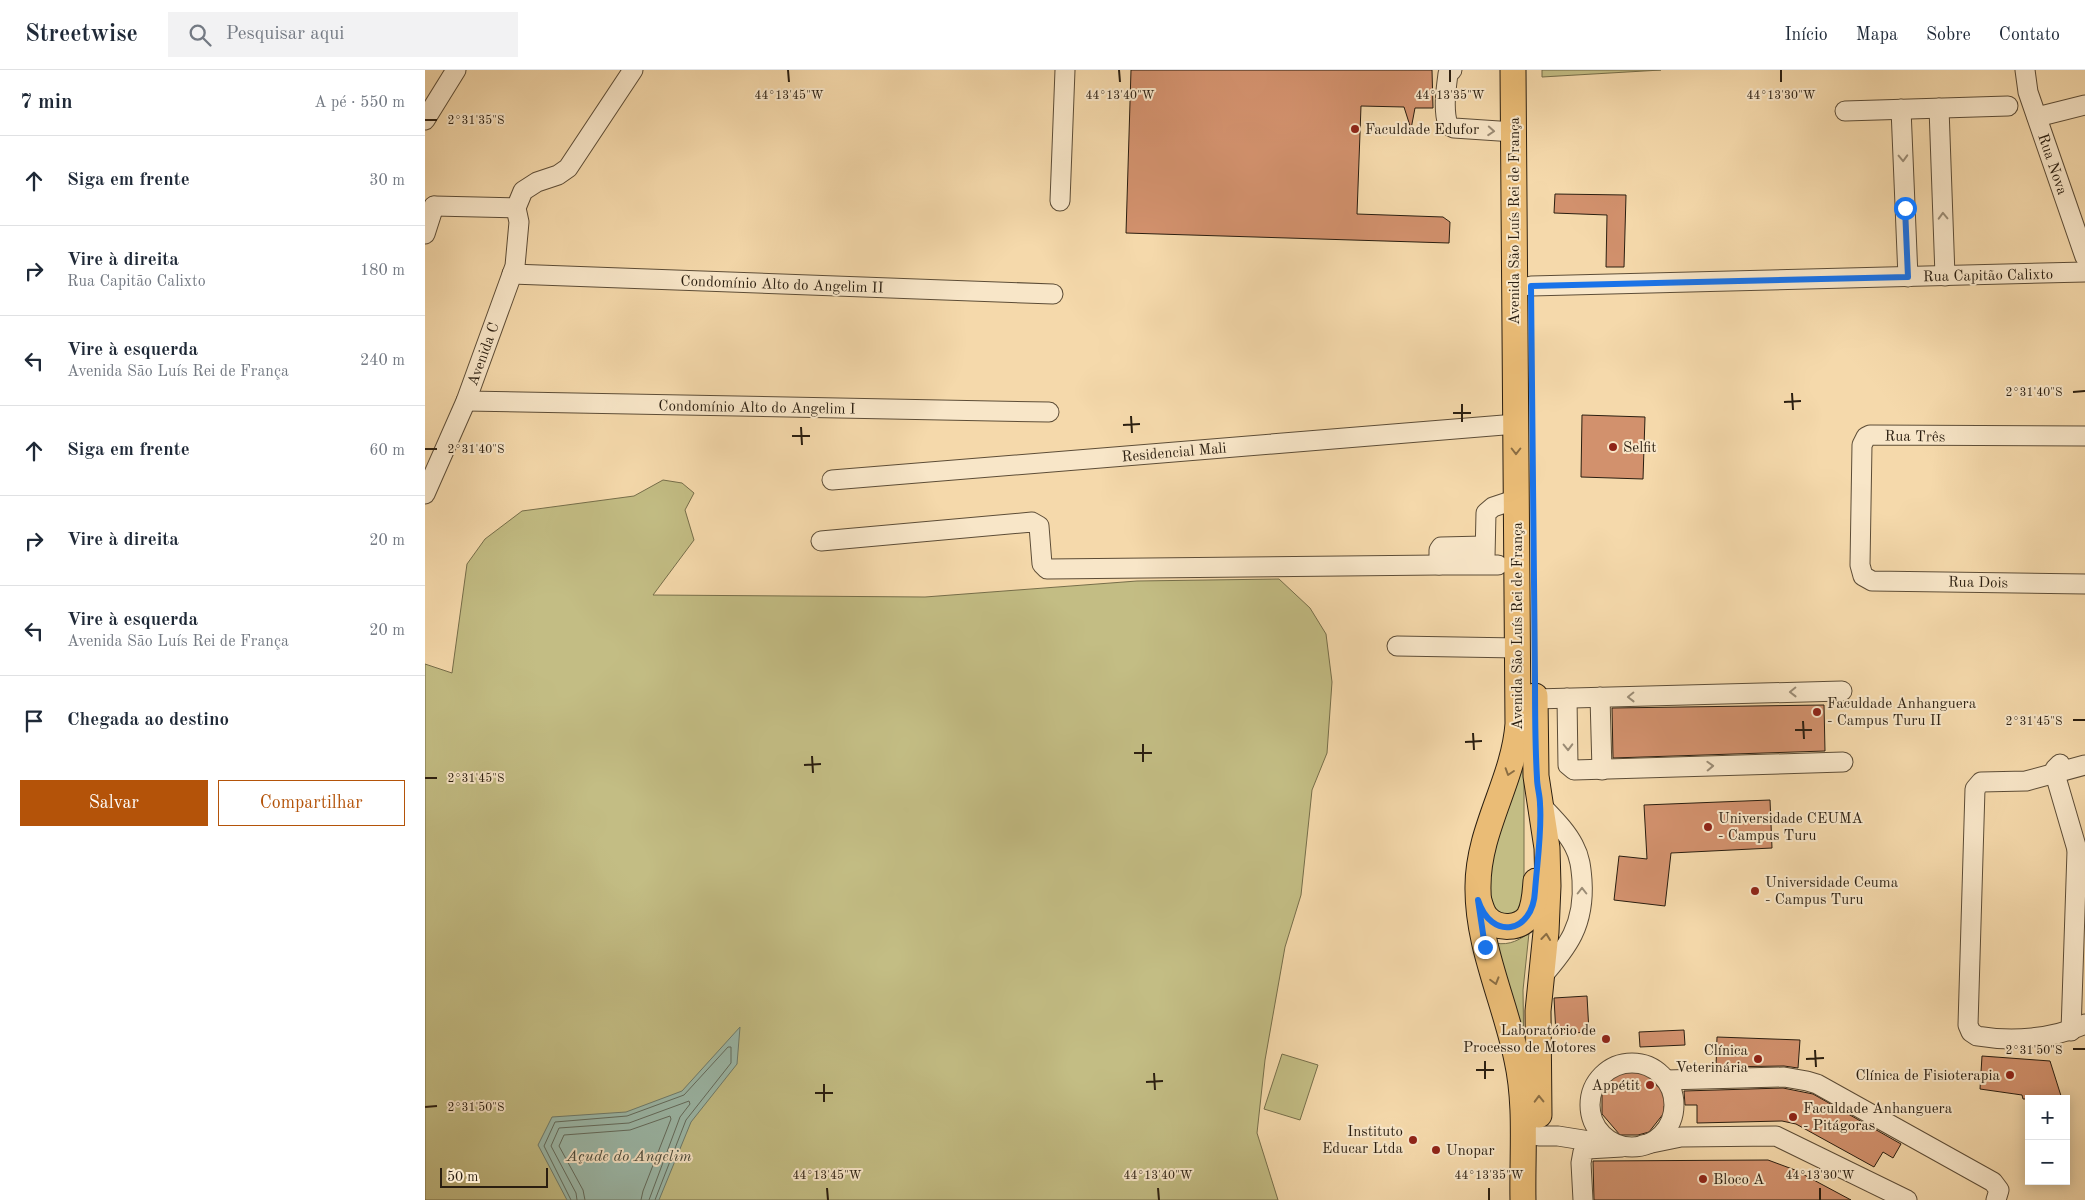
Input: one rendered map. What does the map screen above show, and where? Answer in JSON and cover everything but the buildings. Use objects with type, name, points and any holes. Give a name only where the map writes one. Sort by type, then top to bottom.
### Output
[{"type":"main road","name":"Avenida São Luís Rei de França","points":[[1513,70],[1517,499],[1507,568],[1518,648],[1517,738],[1510,771],[1483,846],[1478,874],[1478,900],[1485,947],[1517,1059],[1522,1087],[1523,1200]]},
{"type":"main road","name":"Avenida São Luís Rei de França","points":[[1530,70],[1535,699],[1537,776],[1547,848],[1548,886],[1547,932],[1538,1011],[1540,1200]]},
{"type":"main road","points":[[1478,900],[1486,917],[1497,925],[1509,926],[1518,924],[1530,914],[1535,899],[1540,804]]},
{"type":"street","points":[[425,120],[457,70]]},
{"type":"street","points":[[425,234],[430,200],[517,208],[523,191],[530,185],[558,175],[568,168],[633,70]]},
{"type":"street","points":[[1060,201],[1065,70]]},
{"type":"street","name":"Rua Nova","points":[[2025,70],[2026,84],[2085,257]]},
{"type":"street","points":[[1448,71],[1446,118],[1448,125],[1454,128],[1514,132]]},
{"type":"street","points":[[2037,117],[2085,105]]},
{"type":"street","points":[[1845,112],[2008,106]]},
{"type":"street","points":[[1939,108],[1945,276]]},
{"type":"street","points":[[1901,110],[1908,277]]},
{"type":"street","name":"Avenida C","points":[[425,494],[466,401],[512,274],[517,258],[519,222],[517,208]]},
{"type":"street","name":"Rua Capitão Calixto","points":[[1531,286],[2085,272]]},
{"type":"street","name":"Condomínio Alto do Angelim II","points":[[512,274],[1053,294]]},
{"type":"street","name":"Condomínio Alto do Angelim I","points":[[466,401],[1049,412]]},
{"type":"street","name":"Residencial Mali","points":[[832,480],[1516,424]]},
{"type":"street","name":"Rua Três","points":[[1872,581],[1863,576],[1860,565],[1862,445],[1866,437],[1870,435],[2085,436]]},
{"type":"street","points":[[1507,568],[1486,558],[1484,546],[1486,513],[1493,507],[1517,499]]},
{"type":"street","points":[[821,542],[1031,522],[1039,526],[1042,564],[1047,569],[1439,565],[1507,568]]},
{"type":"street","points":[[1439,565],[1439,550],[1441,547],[1484,546]]},
{"type":"street","name":"Rua Dois","points":[[1872,581],[2085,584]]},
{"type":"street","points":[[1397,646],[1518,648]]},
{"type":"street","points":[[1535,699],[1842,691]]},
{"type":"street","points":[[1600,697],[1602,770]]},
{"type":"street","points":[[1567,698],[1568,765],[1574,770],[1843,762]]},
{"type":"street","points":[[2085,756],[2061,763],[2056,767],[2055,774],[2085,874]]},
{"type":"street","points":[[2077,851],[2078,1027],[2038,1038],[1977,1036],[1971,1032],[1968,1025],[1975,789],[1981,782],[2026,781],[2085,765]]},
{"type":"street","points":[[1540,804],[1574,846],[1581,867],[1583,888],[1580,920],[1575,932],[1560,956],[1541,979]]},
{"type":"street","points":[[1539,1136],[1558,1136],[1634,1146],[1651,1142],[1665,1131],[1673,1116],[1674,1099],[1666,1080],[1651,1066],[1631,1062],[1611,1068],[1596,1082],[1589,1101],[1591,1119],[1601,1134],[1608,1140],[1634,1146]]},
{"type":"street","points":[[1666,1080],[1784,1077],[1817,1084],[1993,1182],[1999,1190],[1995,1200]]},
{"type":"street","points":[[1583,1200],[1581,1163],[1583,1152],[1587,1149],[1634,1146],[1681,1137],[1777,1136],[1907,1200]]},
{"type":"shaded area","points":[[1542,70],[1661,70],[1542,77]]},
{"type":"shaded area","points":[[663,480],[682,483],[694,493],[685,510],[694,540],[653,595],[925,597],[1137,581],[1279,579],[1310,608],[1326,634],[1332,682],[1327,753],[1312,790],[1301,895],[1285,947],[1265,1060],[1257,1133],[1278,1200],[425,1200],[425,664],[452,673],[467,564],[485,539],[522,511],[634,496]]},
{"type":"shaded area","points":[[1522,762],[1524,767],[1524,898],[1517,914],[1497,915],[1487,897],[1490,865]]},
{"type":"shaded area","points":[[1529,933],[1523,990],[1524,1060],[1490,942],[1510,943]]},
{"type":"shaded area","points":[[1282,1054],[1318,1065],[1300,1120],[1264,1109]]},
{"type":"water","name":"Açude do Angelim","points":[[740,1027],[737,1064],[691,1122],[659,1200],[567,1200],[538,1145],[552,1117],[626,1112],[682,1091]]},
{"type":"place","name":"Faculdade Edufor","points":[[1355,129]]},
{"type":"place","name":"Selfit","points":[[1613,447]]},
{"type":"place","name":"Faculdade Anhanguera - Campus Turu II","points":[[1817,712]]},
{"type":"place","name":"Universidade CEUMA - Campus Turu","points":[[1708,827]]},
{"type":"place","name":"Universidade Ceuma - Campus Turu","points":[[1755,891]]},
{"type":"place","name":"Laboratório de Processo de Motores","points":[[1606,1039]]},
{"type":"place","name":"Clínica Veterinária","points":[[1758,1059]]},
{"type":"place","name":"Clínica de Fisioterapia","points":[[2010,1075]]},
{"type":"place","name":"Appétit","points":[[1650,1085]]},
{"type":"place","name":"Faculdade Anhanguera - Pitágoras","points":[[1793,1117]]},
{"type":"place","name":"Instituto Educar Ltda","points":[[1413,1140]]},
{"type":"place","name":"Unopar","points":[[1436,1150]]},
{"type":"place","name":"Bloco A","points":[[1703,1179]]},
{"type":"route","points":[[1485,947],[1478,900],[1483,913],[1491,922],[1497,925],[1509,926],[1527,919],[1535,899],[1540,804],[1537,787],[1535,699],[1531,286],[1908,277],[1905,208]]}]
